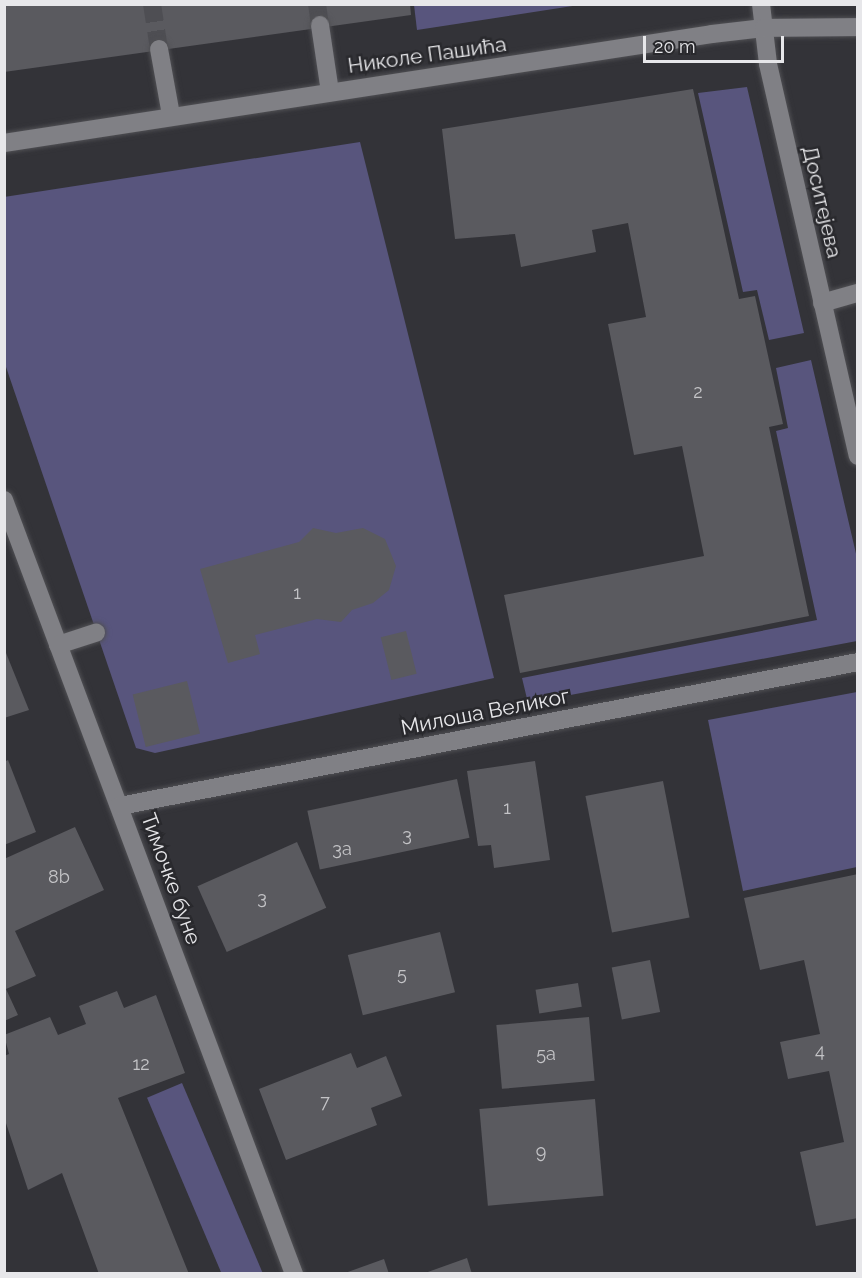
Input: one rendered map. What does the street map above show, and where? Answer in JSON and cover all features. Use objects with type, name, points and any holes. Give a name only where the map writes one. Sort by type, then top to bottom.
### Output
[{"type":"street","name":"Доситејева","points":[[761,4],[768,63],[858,456]]},
{"type":"street","points":[[320,25],[330,92]]},
{"type":"street","name":"Николе Пашића","points":[[4,143],[171,115],[764,28],[858,27]]},
{"type":"street","points":[[159,50],[171,115]]},
{"type":"street","points":[[822,303],[858,293]]},
{"type":"street","name":"Тимочке буне","points":[[4,500],[294,1274]]},
{"type":"street","points":[[58,645],[96,633]]},
{"type":"street","name":"Милоша Великог","points":[[120,807],[858,662]]},
{"type":"shaded area","points":[[414,4],[579,5],[417,30]]},
{"type":"shaded area","points":[[747,87],[804,333],[769,340],[757,290],[743,292],[698,93]]},
{"type":"shaded area","points":[[360,142],[494,678],[155,753],[136,748],[5,364],[4,197]]},
{"type":"shaded area","points":[[811,360],[857,558],[857,641],[528,703],[522,678],[817,620],[776,431],[788,428],[776,368]]},
{"type":"shaded area","points":[[857,692],[857,867],[743,891],[708,720]]},
{"type":"shaded area","points":[[182,1083],[262,1273],[222,1274],[147,1098]]},
{"type":"building","points":[[4,4],[410,4],[411,15],[4,72]]},
{"type":"building","points":[[693,89],[739,299],[755,296],[783,424],[769,427],[809,616],[520,673],[504,595],[704,556],[682,446],[634,455],[608,324],[646,317],[628,223],[592,230],[596,252],[521,267],[515,234],[455,239],[442,129]]},
{"type":"building","points":[[313,528],[336,533],[363,528],[385,539],[396,566],[389,590],[373,603],[352,610],[341,622],[317,619],[255,635],[260,654],[228,663],[200,569],[299,542]]},
{"type":"building","points":[[406,631],[417,674],[391,680],[381,637]]},
{"type":"building","points":[[4,648],[29,710],[4,718]]},
{"type":"building","points":[[187,681],[200,733],[146,747],[133,695]]},
{"type":"building","points":[[8,760],[36,832],[4,845],[4,762]]},
{"type":"building","points":[[535,761],[550,860],[494,868],[491,845],[478,846],[467,771]]},
{"type":"building","points":[[457,779],[469,838],[320,869],[307,811]]},
{"type":"building","points":[[663,781],[690,917],[612,933],[585,796]]},
{"type":"building","points":[[75,827],[104,890],[15,931],[36,976],[6,989],[18,1015],[4,1021],[4,859]]},
{"type":"building","points":[[297,842],[326,908],[227,952],[197,886]]},
{"type":"building","points":[[858,874],[858,1218],[816,1226],[800,1152],[844,1142],[829,1071],[788,1079],[780,1042],[820,1034],[804,960],[760,970],[744,898]]},
{"type":"building","points":[[440,932],[455,992],[363,1015],[348,955]]},
{"type":"building","points":[[650,960],[660,1012],[622,1019],[612,967]]},
{"type":"building","points":[[578,983],[582,1007],[539,1013],[536,990]]},
{"type":"building","points":[[117,991],[124,1008],[156,995],[185,1073],[118,1098],[189,1274],[99,1274],[62,1173],[28,1190],[4,1117],[4,1056],[9,1054],[4,1035],[50,1017],[58,1035],[86,1024],[79,1006]]},
{"type":"building","points":[[589,1017],[595,1081],[502,1089],[496,1025]]},
{"type":"building","points":[[351,1053],[357,1068],[386,1056],[402,1096],[371,1108],[377,1125],[286,1160],[259,1089]]},
{"type":"building","points":[[595,1099],[603,1196],[488,1206],[479,1109]]},
{"type":"building","points":[[467,1258],[472,1274],[425,1274],[425,1273]]},
{"type":"building","points":[[384,1259],[389,1274],[345,1274],[345,1273]]},
{"type":"tunnel","points":[[152,4],[159,49]]},
{"type":"tunnel","points":[[317,4],[320,25]]}]
